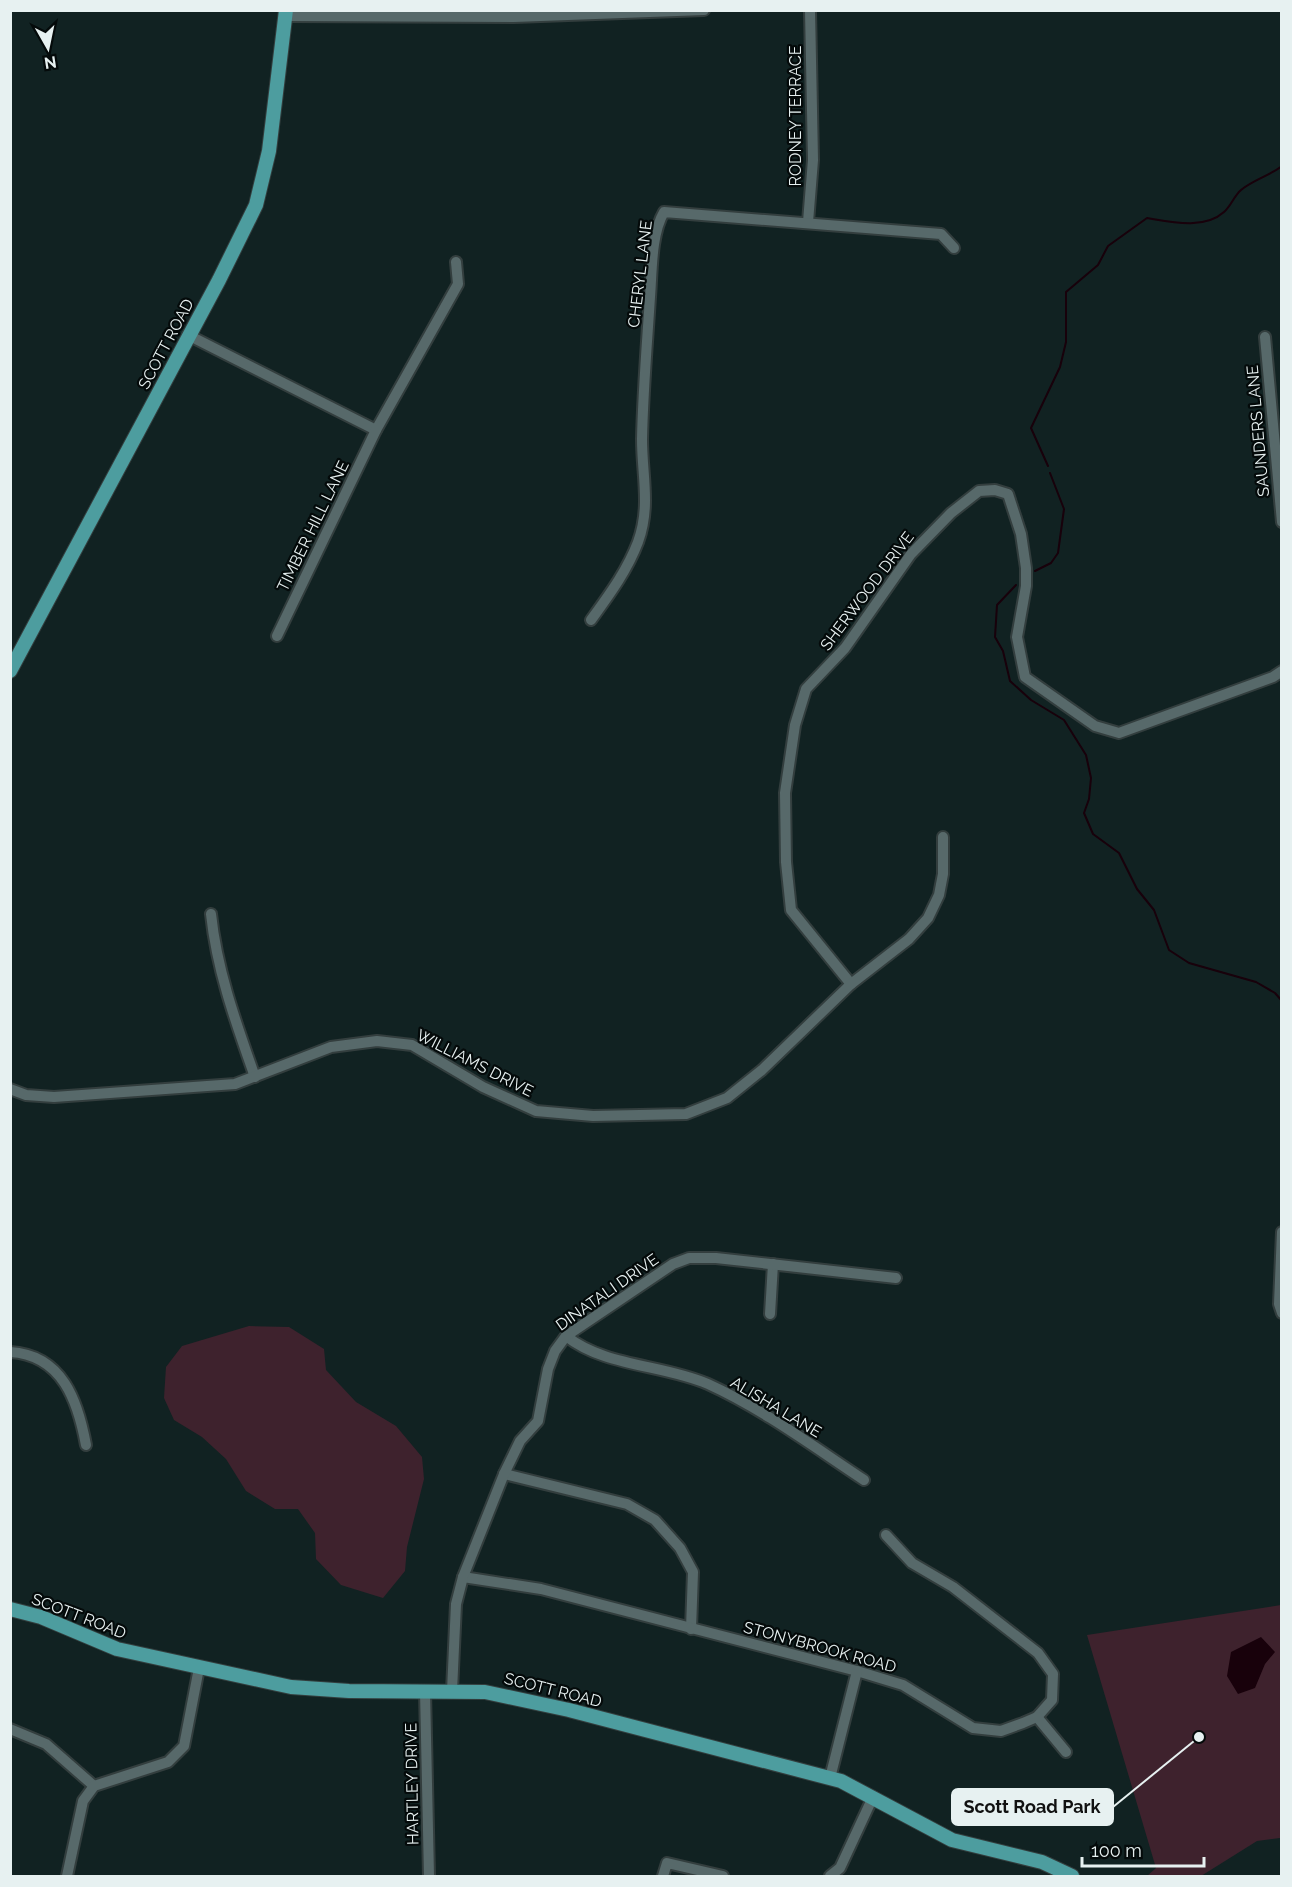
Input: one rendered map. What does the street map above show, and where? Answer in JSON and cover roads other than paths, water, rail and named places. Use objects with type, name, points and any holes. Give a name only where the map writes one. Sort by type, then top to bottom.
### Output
[{"type":"main road","name":"SCOTT ROAD","points":[[10,671],[256,205],[269,151],[285,13]]},
{"type":"main road","name":"SCOTT ROAD","points":[[10,1609],[41,1617],[104,1645],[199,1668],[308,1689],[485,1692],[512,1696],[830,1778],[873,1797],[952,1840],[1042,1862],[1072,1876]]},
{"type":"street","points":[[285,13],[514,17],[704,10]]},
{"type":"street","name":"RODNEY TERRACE","points":[[808,222],[813,159],[810,10]]},
{"type":"street","name":"CHERYL LANE","points":[[591,620],[623,574],[638,541],[647,503],[642,453],[643,412],[651,280],[659,221],[664,212],[941,234],[954,248]]},
{"type":"street","name":"TIMBER HILL LANE","points":[[277,636],[376,430],[458,284],[456,262]]},
{"type":"street","points":[[188,335],[376,430]]},
{"type":"street","name":"SAUNDERS LANE","points":[[1265,337],[1278,436],[1281,522]]},
{"type":"street","name":"SHERWOOD DRIVE","points":[[851,984],[791,910],[786,862],[785,793],[795,724],[806,689],[845,648],[911,554],[951,513],[976,493],[995,490],[1008,494],[1016,514],[1026,568],[1026,586],[1017,637],[1025,677],[1095,726],[1119,733],[1167,718],[1273,677],[1281,671]]},
{"type":"street","name":"WILLIAMS DRIVE","points":[[10,1089],[26,1095],[54,1096],[235,1084],[331,1047],[377,1041],[412,1045],[483,1087],[536,1111],[593,1116],[686,1114],[727,1098],[762,1070],[851,984],[909,939],[927,918],[941,884],[943,837]]},
{"type":"street","points":[[211,914],[214,944],[224,989],[255,1077]]},
{"type":"street","points":[[1281,1232],[1279,1304],[1281,1313]]},
{"type":"street","name":"DINATALI DRIVE","points":[[453,1691],[456,1604],[463,1577],[504,1474],[520,1442],[537,1421],[548,1369],[555,1351],[566,1336],[673,1264],[689,1258],[716,1258],[896,1278]]},
{"type":"street","points":[[770,1314],[772,1264]]},
{"type":"street","name":"ALISHA LANE","points":[[566,1336],[590,1352],[670,1371],[722,1391],[864,1480]]},
{"type":"street","points":[[10,1352],[39,1360],[58,1374],[76,1401],[86,1445]]},
{"type":"street","points":[[504,1474],[627,1504],[655,1520],[680,1548],[693,1572],[691,1629]]},
{"type":"street","points":[[886,1535],[912,1563],[953,1587],[1038,1653],[1053,1674],[1052,1700],[1037,1718],[1066,1752]]},
{"type":"street","name":"STONYBROOK ROAD","points":[[463,1577],[541,1589],[857,1671],[903,1685],[973,1728],[1001,1731],[1037,1718]]},
{"type":"street","points":[[67,1876],[83,1801],[94,1786],[168,1762],[184,1746],[199,1668]]},
{"type":"street","points":[[830,1778],[857,1671]]},
{"type":"street","name":"HARTLEY DRIVE","points":[[425,1692],[429,1876]]},
{"type":"street","points":[[10,1729],[46,1744],[94,1786]]},
{"type":"street","points":[[830,1876],[840,1868],[873,1797]]},
{"type":"street","points":[[663,1876],[667,1863],[723,1876]]},
{"type":"waterway","points":[[1048,466],[1031,428],[1060,367],[1066,342],[1066,292],[1098,265],[1108,246],[1147,218],[1187,223],[1216,218],[1229,207],[1239,192],[1282,166]]},
{"type":"waterway","points":[[1035,571],[1051,563],[1058,553],[1064,509],[1050,473]]},
{"type":"waterway","points":[[1016,585],[997,605],[995,637],[1003,651],[1010,681],[1031,700],[1064,720],[1086,755],[1091,778],[1089,799],[1084,813],[1093,834],[1119,853],[1137,889],[1154,910],[1169,950],[1189,963],[1256,982],[1275,993],[1282,1001]]},
{"type":"place","name":"Scott Road Park","points":[[1199,1737]]}]
